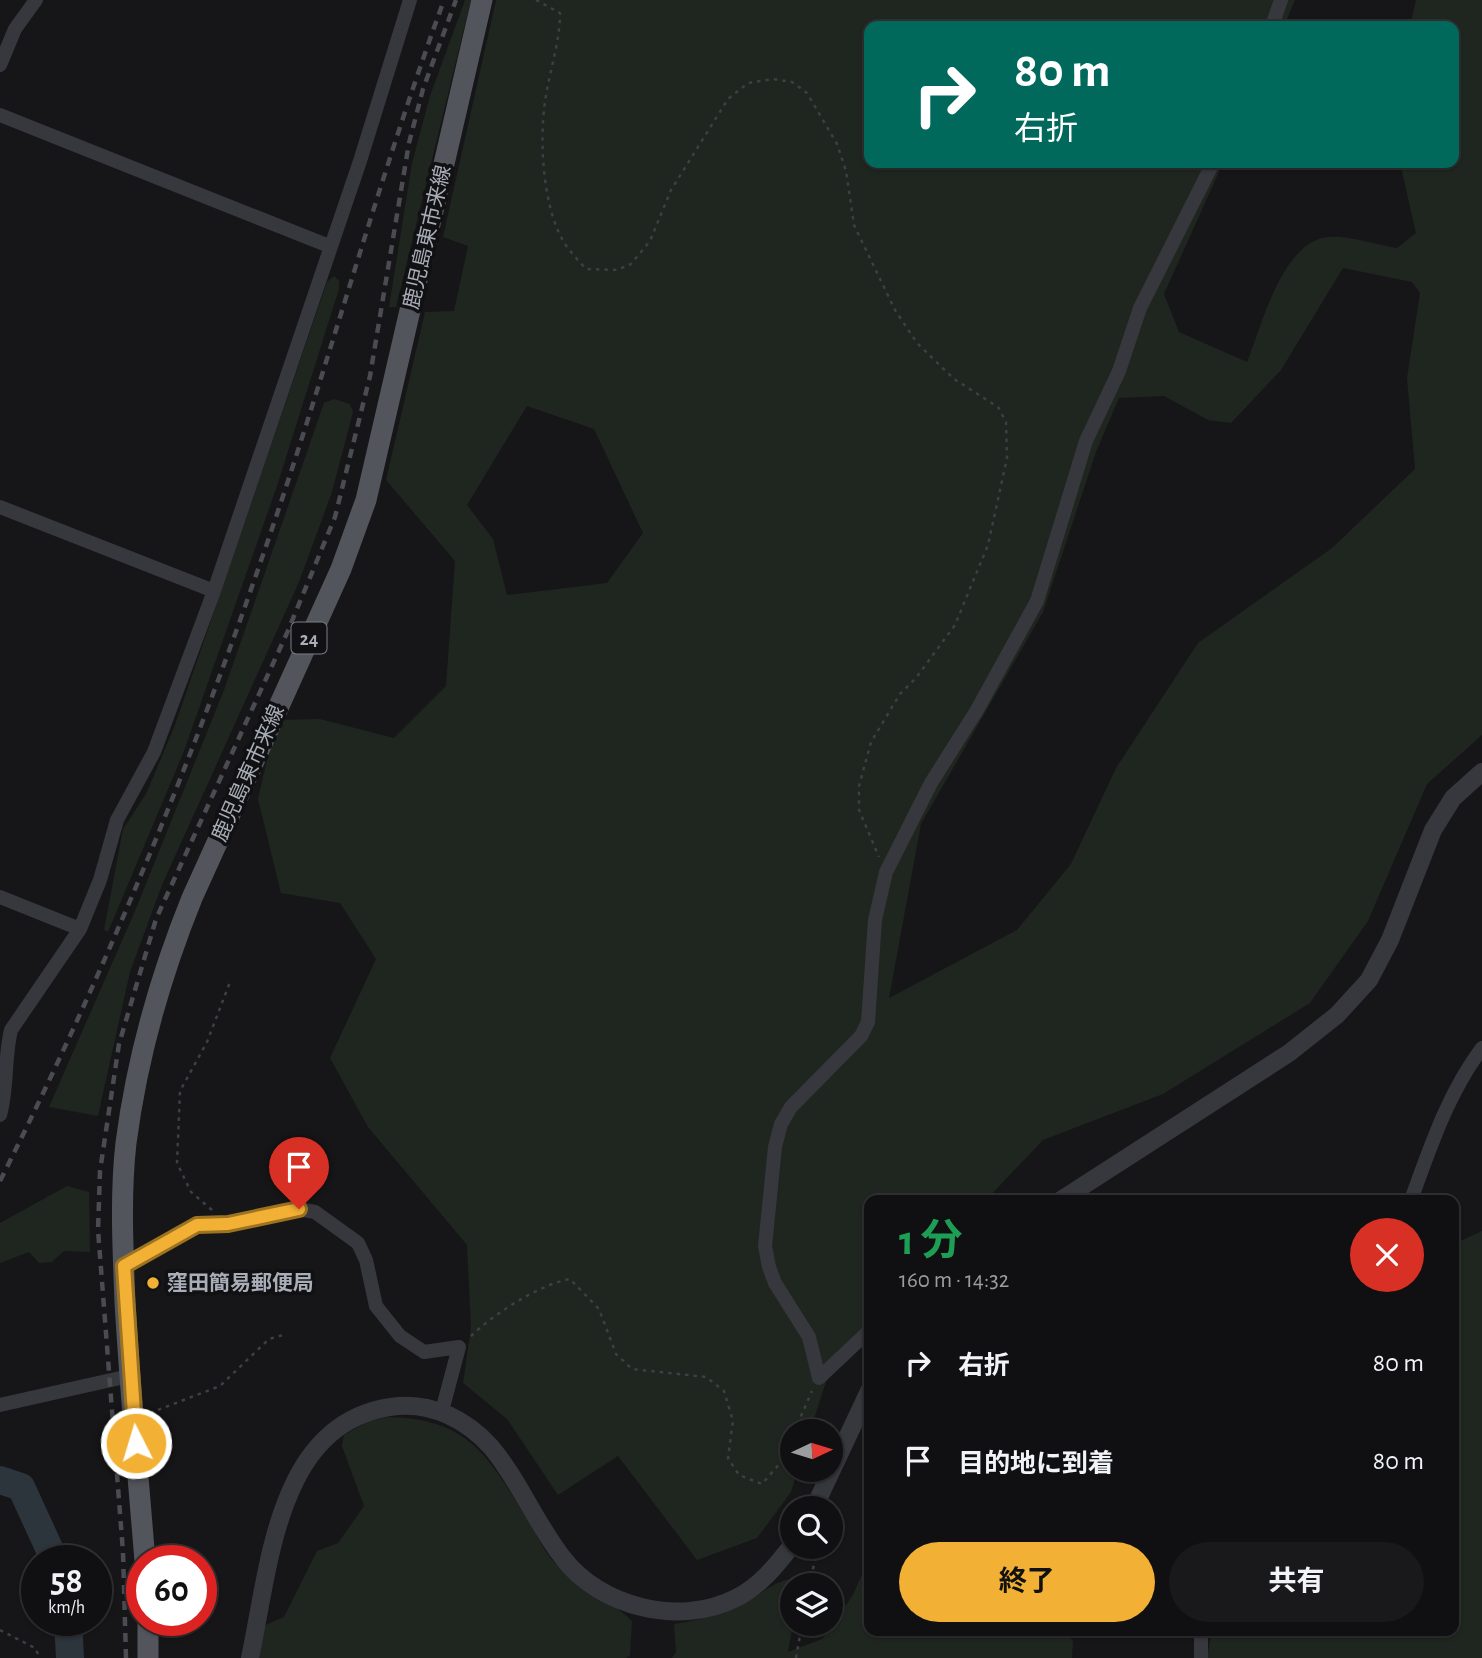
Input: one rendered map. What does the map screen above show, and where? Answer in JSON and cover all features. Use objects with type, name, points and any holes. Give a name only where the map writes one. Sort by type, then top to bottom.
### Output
[{"type":"main road","name":"鹿児島東市来線","points":[[144,1545],[129,1376],[124,1266],[126,1144],[147,1031],[158,990],[192,898],[341,569],[366,500],[482,0]]},
{"type":"main road","points":[[148,1636],[148,1658]]},
{"type":"street","points":[[0,65],[15,29],[36,0]]},
{"type":"street","points":[[0,1115],[5,1100],[11,1030],[80,929],[100,880],[117,820],[154,752],[214,591],[410,0]]},
{"type":"street","points":[[1274,21],[1281,0]]},
{"type":"street","points":[[0,115],[329,246]]},
{"type":"street","points":[[818,1378],[810,1337],[775,1283],[765,1246],[775,1147],[781,1124],[791,1108],[862,1036],[868,1022],[875,920],[886,872],[932,783],[989,690],[1037,601],[1086,441],[1119,371],[1140,308],[1210,168]]},
{"type":"street","points":[[0,507],[214,591]]},
{"type":"street","points":[[1069,1195],[1289,1053],[1338,1015],[1368,980],[1390,940],[1433,830],[1453,798],[1482,772]]},
{"type":"street","points":[[0,897],[80,929]]},
{"type":"street","points":[[1413,1195],[1451,1099],[1465,1070],[1482,1048]]},
{"type":"street","points":[[124,1266],[197,1225],[228,1224],[299,1209],[315,1213],[358,1243],[366,1260],[376,1306],[400,1336],[424,1352],[459,1347],[442,1411]]},
{"type":"street","points":[[818,1378],[864,1336]]},
{"type":"street","points":[[0,1405],[129,1376]]},
{"type":"street","points":[[820,1496],[864,1402]]},
{"type":"street","points":[[250,1658],[288,1493],[317,1445],[345,1422],[370,1410],[415,1405],[442,1411],[467,1426],[492,1448],[564,1560],[598,1588],[617,1599],[658,1610],[696,1610],[724,1603],[772,1572],[782,1559]]},
{"type":"street","points":[[1201,1636],[1201,1658]]},
{"type":"path","points":[[536,0],[560,13],[560,34],[545,103],[542,132],[546,187],[565,244],[586,269],[617,270],[631,264],[650,241],[671,190],[728,99],[748,83],[773,79],[792,82],[807,93],[837,144],[846,171],[854,225],[895,310],[917,343],[954,379],[998,407],[1006,422],[1007,458],[988,545],[956,625],[883,720],[872,742],[859,786],[859,810],[864,829],[886,872]]},
{"type":"path","points":[[228,1224],[191,1192],[177,1163],[180,1091],[207,1042],[230,982]]},
{"type":"path","points":[[459,1347],[481,1327],[530,1295],[554,1282],[570,1279],[599,1310],[616,1354],[632,1369],[706,1377],[724,1391],[733,1421],[728,1458],[739,1475],[762,1485],[780,1463]]},
{"type":"path","points":[[134,1420],[220,1386],[269,1339],[286,1334]]},
{"type":"path","points":[[800,1419],[818,1378]]},
{"type":"path","points":[[0,1630],[35,1648],[40,1658]]},
{"type":"path","points":[[796,1658],[800,1636]]},
{"type":"shaded area","points":[[465,0],[471,0],[396,307],[389,307],[412,163],[430,96]]},
{"type":"shaded area","points":[[496,0],[1295,0],[1286,21],[864,21],[864,168],[1221,168],[1164,294],[1179,332],[1247,362],[1276,288],[1298,253],[1312,242],[1328,237],[1397,248],[1416,233],[1401,168],[1459,168],[1459,21],[1411,21],[1416,0],[1482,0],[1482,735],[1427,784],[1368,921],[1310,1003],[1163,1094],[1043,1140],[991,1195],[864,1195],[864,1334],[828,1376],[814,1419],[780,1419],[780,1482],[794,1482],[791,1492],[788,1496],[780,1496],[780,1507],[757,1538],[697,1560],[618,1456],[558,1495],[507,1419],[463,1383],[471,1328],[467,1245],[368,1127],[330,1058],[376,959],[340,903],[281,893],[258,799],[276,720],[320,719],[394,738],[446,686],[455,561],[386,480],[425,312],[454,311],[468,246],[443,237]],"holes":[[[1343,268],[1412,282],[1420,293],[1407,378],[1415,469],[1332,548],[1198,643],[1116,768],[1071,864],[1017,930],[889,998],[921,824],[1043,612],[1096,452],[1119,398],[1164,396],[1208,420],[1231,423],[1281,370]],[[527,406],[594,429],[643,533],[607,583],[507,595],[493,539],[467,505]]]},
{"type":"shaded area","points":[[334,276],[339,281],[339,289],[277,486],[184,751],[108,932],[104,930],[123,829],[146,794],[175,725],[327,282]]},
{"type":"shaded area","points":[[334,399],[350,404],[353,412],[332,492],[299,582],[162,885],[130,972],[98,1116],[49,1107],[135,911],[224,690],[324,403]]},
{"type":"shaded area","points":[[67,1186],[89,1192],[90,1252],[64,1251],[52,1262],[39,1263],[29,1252],[0,1263],[0,1223]]},
{"type":"shaded area","points":[[1482,1231],[1482,1658],[1207,1658],[1211,1636],[1459,1636],[1459,1242]]},
{"type":"shaded area","points":[[389,1417],[417,1419],[440,1425],[475,1446],[502,1479],[555,1563],[632,1621],[630,1655],[626,1658],[256,1658],[261,1627],[284,1617],[317,1551],[338,1543],[364,1506],[342,1446],[344,1435],[369,1421]]},
{"type":"shaded area","points":[[864,1569],[864,1636],[1067,1636],[1073,1640],[1072,1658],[672,1658],[676,1652],[674,1624],[726,1611],[780,1583],[780,1636],[791,1636],[788,1652],[824,1636],[843,1636],[843,1609],[853,1595]]},
{"type":"waterway","points":[[0,1480],[21,1487],[48,1545]]},
{"type":"waterway","points":[[69,1636],[70,1658]]},
{"type":"railway","points":[[0,1181],[109,950],[205,715],[286,486],[396,138],[444,0]]},
{"type":"railway","points":[[126,1658],[123,1552],[98,1230],[100,1171],[119,1044],[156,919],[287,633],[335,517],[370,376],[409,143],[423,89],[456,0]]},
{"type":"place","name":"窪田簡易郵便局","points":[[153,1283]]},
{"type":"route","points":[[136,1443],[129,1376],[124,1266],[197,1225],[228,1224],[299,1209]]}]
